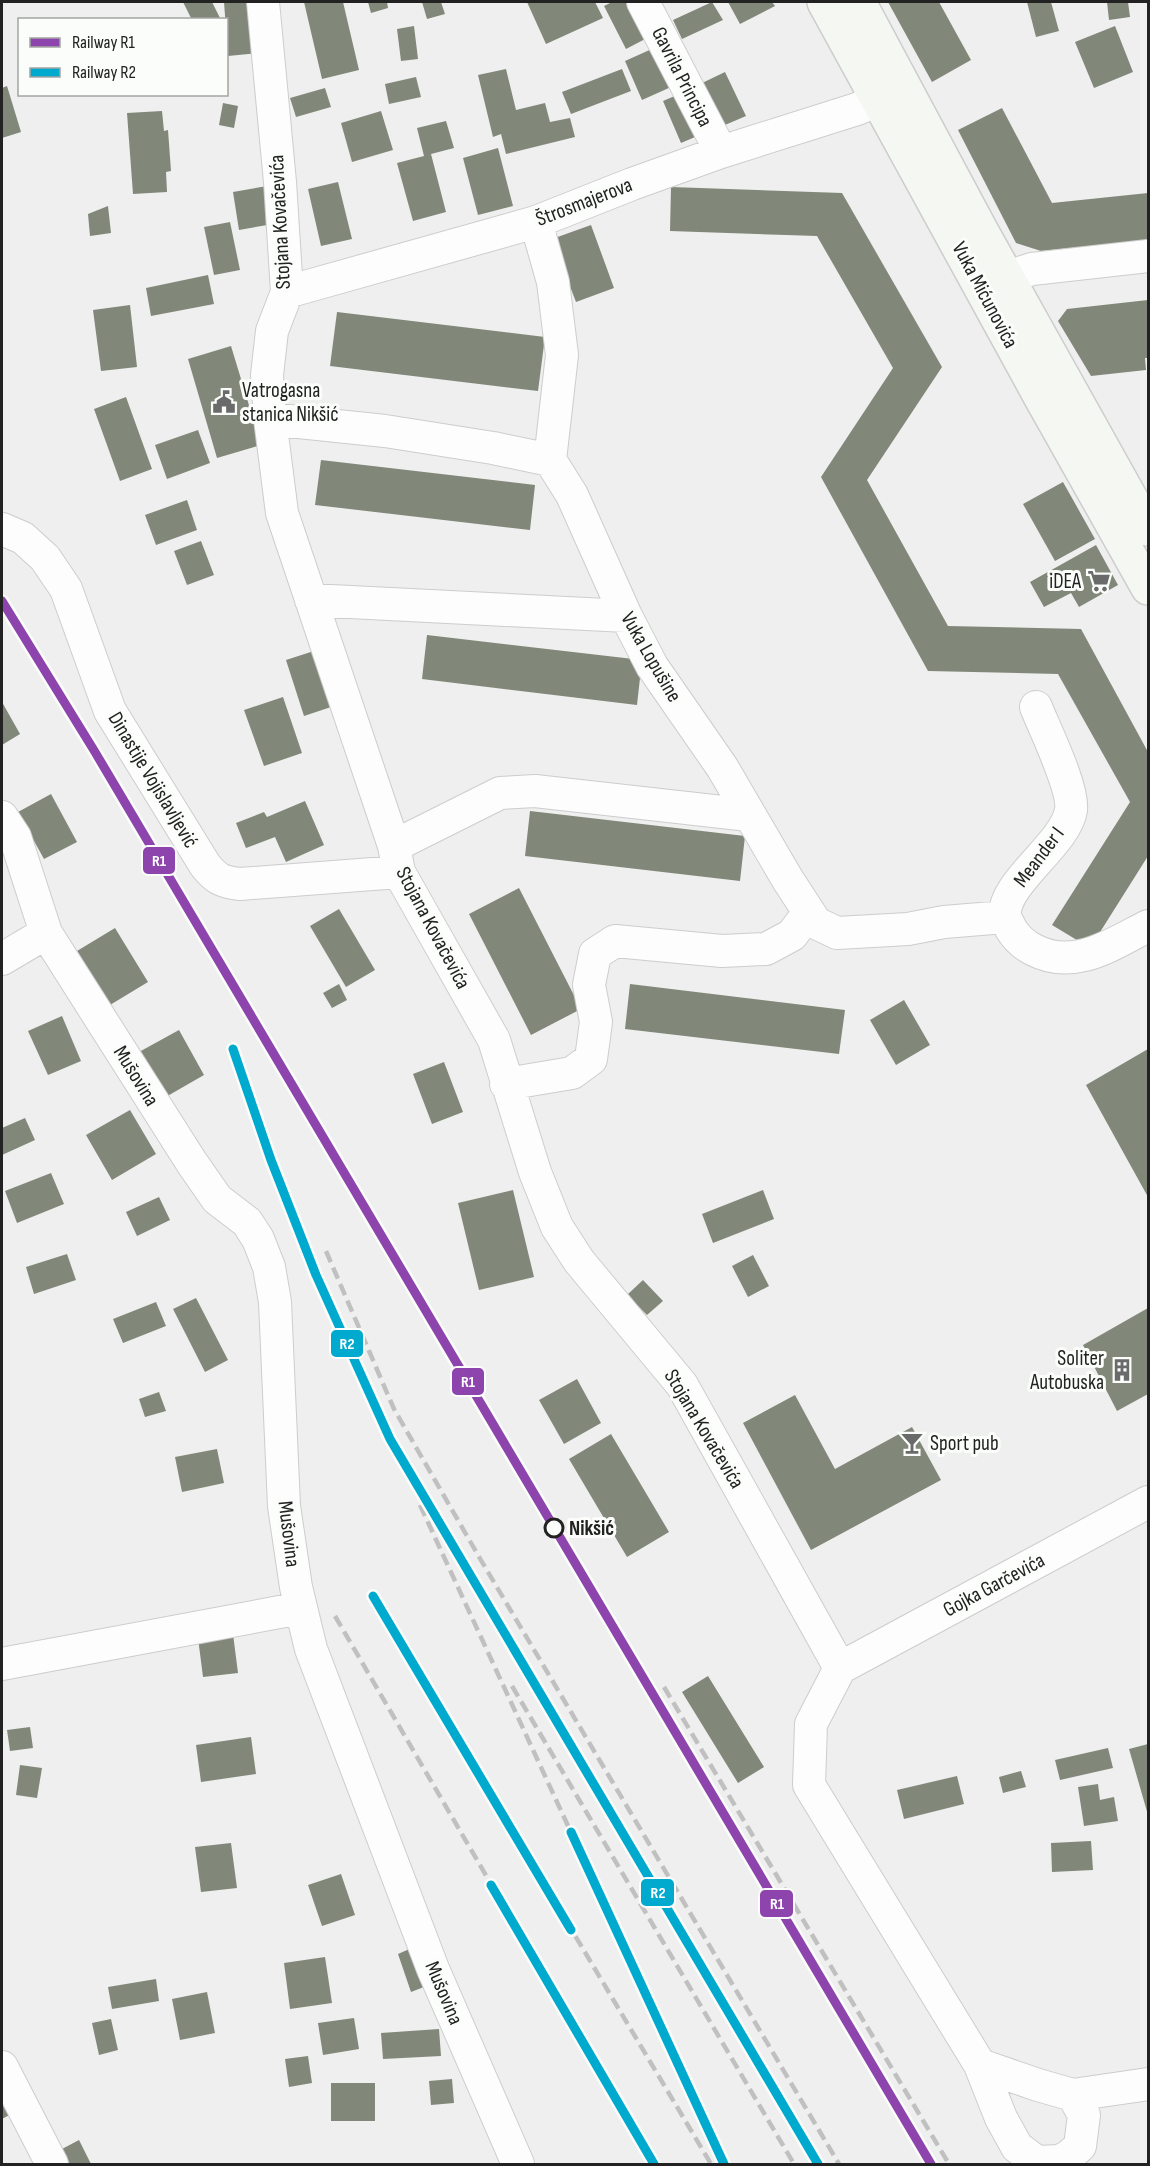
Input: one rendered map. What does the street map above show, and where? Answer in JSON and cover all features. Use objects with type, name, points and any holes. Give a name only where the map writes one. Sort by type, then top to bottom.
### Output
[{"type":"main road","name":"Vuka Mićunovića","points":[[824,2],[878,100],[1149,529]]},
{"type":"main road","name":"Vuka Mićunovića","points":[[859,2],[995,284],[1041,398],[1149,588]]},
{"type":"street","name":"Stojana Kovačevića","points":[[262,2],[279,171],[287,292],[272,331],[267,375],[282,513],[396,859],[494,1040],[535,1172],[557,1227],[579,1261],[682,1385],[840,1668]]},
{"type":"street","name":"Gavrila Principa","points":[[643,2],[721,152]]},
{"type":"street","name":"Štrosmajerova","points":[[287,292],[536,222],[632,183],[878,100]]},
{"type":"street","points":[[270,419],[385,431],[493,448],[550,460],[562,355],[553,282],[536,222]]},
{"type":"street","points":[[995,284],[1037,268],[1149,256]]},
{"type":"street","name":"Vuka Lopušine","points":[[550,460],[572,495],[626,616],[652,666],[722,767],[816,923],[837,933],[908,929],[944,922],[1005,917]]},
{"type":"street","name":"Dinastije Vojislavljević","points":[[2,529],[23,538],[45,558],[66,589],[110,711],[204,865],[212,874],[224,882],[240,884],[396,859]]},
{"type":"street","points":[[311,600],[626,616]]},
{"type":"street","name":"Meander I","points":[[1005,917],[1009,897],[1064,827],[1071,810],[1070,794],[1036,707]]},
{"type":"street","points":[[396,859],[501,793],[535,791],[749,815]]},
{"type":"street","points":[[2,817],[15,837],[46,933],[2,959]]},
{"type":"street","points":[[506,1084],[572,1073],[591,1059],[596,1022],[589,985],[595,954],[615,941],[722,951],[766,949],[792,935],[809,912]]},
{"type":"street","points":[[1005,917],[1013,932],[1024,945],[1042,954],[1067,959],[1089,956],[1149,926]]},
{"type":"street","name":"Mušovina","points":[[46,933],[217,1199],[247,1222],[258,1239],[269,1267],[275,1302],[284,1506],[296,1587],[311,1649],[433,1969],[518,2164]]},
{"type":"street","name":"Gojka Garčevića","points":[[840,1668],[1149,1502]]},
{"type":"street","points":[[2,1664],[301,1608]]},
{"type":"street","points":[[840,1668],[810,1724],[809,1785],[980,2065],[1001,2118],[1017,2147],[1037,2162],[1048,2163],[1069,2156],[1080,2146],[1084,2115],[1073,2095]]},
{"type":"street","points":[[980,2065],[1073,2095],[1149,2084]]},
{"type":"street","points":[[2,2067],[52,2164]]},
{"type":"building","points":[[183,2],[212,2],[220,18],[191,18]]},
{"type":"building","points":[[224,2],[256,2],[259,53],[228,56],[228,18],[225,18]]},
{"type":"building","points":[[304,2],[343,2],[359,70],[322,79]]},
{"type":"building","points":[[368,2],[387,2],[388,8],[371,13]]},
{"type":"building","points":[[422,2],[441,2],[445,14],[427,19]]},
{"type":"building","points":[[527,2],[595,2],[603,18],[546,44]]},
{"type":"building","points":[[612,2],[633,2],[651,36],[626,49],[604,6]]},
{"type":"building","points":[[712,2],[723,20],[682,39],[673,20]]},
{"type":"building","points":[[728,2],[772,2],[775,6],[740,24]]},
{"type":"building","points":[[888,2],[939,2],[971,60],[932,82]]},
{"type":"building","points":[[1027,2],[1051,2],[1059,31],[1036,37]]},
{"type":"building","points":[[1107,2],[1128,2],[1130,17],[1109,20]]},
{"type":"building","points":[[414,26],[418,59],[401,61],[397,29]]},
{"type":"building","points":[[1115,26],[1133,72],[1094,88],[1075,42]]},
{"type":"building","points":[[654,48],[671,87],[642,100],[625,61]]},
{"type":"building","points":[[506,69],[516,110],[545,103],[550,122],[570,118],[575,137],[506,154],[501,134],[493,137],[478,75]]},
{"type":"building","points":[[622,69],[631,91],[571,114],[562,92]]},
{"type":"building","points":[[725,72],[746,116],[718,128],[698,85]]},
{"type":"building","points":[[416,77],[421,97],[389,104],[385,84]]},
{"type":"building","points":[[7,86],[21,132],[2,138],[2,88]]},
{"type":"building","points":[[325,88],[331,107],[296,117],[290,98]]},
{"type":"building","points":[[684,92],[702,134],[681,143],[663,101]]},
{"type":"building","points":[[223,103],[238,106],[234,128],[219,125]]},
{"type":"building","points":[[1002,108],[1052,203],[1148,193],[1148,240],[1041,251],[1016,243],[958,130]]},
{"type":"building","points":[[162,111],[164,131],[168,130],[171,171],[166,172],[167,192],[133,194],[127,113]]},
{"type":"building","points":[[381,111],[393,150],[352,162],[341,123]]},
{"type":"building","points":[[446,121],[454,148],[431,154],[446,212],[413,221],[397,163],[424,156],[417,128]]},
{"type":"building","points":[[498,148],[513,206],[478,215],[463,158]]},
{"type":"building","points":[[338,182],[352,239],[321,246],[308,189]]},
{"type":"building","points":[[267,186],[273,224],[239,230],[233,192]]},
{"type":"building","points":[[671,187],[842,193],[942,367],[867,480],[948,626],[1081,629],[1148,752],[1148,856],[1090,948],[1052,925],[1130,802],[1058,674],[928,671],[821,477],[893,368],[817,236],[670,231]]},
{"type":"building","points":[[108,206],[111,233],[90,236],[88,214]]},
{"type":"building","points":[[230,222],[240,270],[214,275],[204,227]]},
{"type":"building","points":[[591,225],[614,288],[576,302],[552,239]]},
{"type":"building","points":[[208,275],[214,304],[151,316],[146,288]]},
{"type":"building","points":[[1148,300],[1146,370],[1091,376],[1058,321],[1067,309]]},
{"type":"building","points":[[130,305],[137,367],[101,371],[93,310]]},
{"type":"building","points":[[337,312],[545,337],[538,391],[330,366]]},
{"type":"building","name":"Vatrogasna stanica Nikšić","points":[[231,346],[261,445],[217,458],[188,359]]},
{"type":"building","points":[[126,397],[152,469],[120,481],[94,409]]},
{"type":"building","points":[[198,430],[210,463],[167,479],[155,445]]},
{"type":"building","points":[[321,460],[535,485],[530,530],[315,505]]},
{"type":"building","points":[[1063,482],[1095,539],[1055,561],[1023,504]]},
{"type":"building","points":[[187,500],[197,530],[156,545],[145,515]]},
{"type":"building","points":[[201,541],[214,575],[187,585],[174,551]]},
{"type":"building","points":[[1096,545],[1118,585],[1079,607],[1071,593],[1044,607],[1030,582]]},
{"type":"building","points":[[427,635],[642,660],[637,705],[422,679]]},
{"type":"building","points":[[317,650],[334,706],[304,716],[286,660]]},
{"type":"building","points":[[283,697],[302,753],[264,766],[244,710]]},
{"type":"building","points":[[2,702],[20,734],[2,745]]},
{"type":"building","points":[[51,794],[77,842],[44,859],[18,812]]},
{"type":"building","points":[[305,801],[324,845],[286,862],[275,837],[246,848],[236,823],[264,812],[267,817]]},
{"type":"building","points":[[530,811],[745,836],[740,881],[525,856]]},
{"type":"building","points":[[519,888],[581,1009],[531,1035],[469,914]]},
{"type":"building","points":[[339,909],[375,970],[346,987],[310,926]]},
{"type":"building","points":[[115,928],[148,982],[110,1005],[77,951]]},
{"type":"building","points":[[339,984],[347,1000],[332,1008],[323,993]]},
{"type":"building","points":[[630,984],[845,1010],[839,1054],[625,1029]]},
{"type":"building","points":[[904,1000],[930,1045],[896,1065],[870,1020]]},
{"type":"building","points":[[62,1016],[81,1061],[48,1075],[28,1031]]},
{"type":"building","points":[[179,1030],[204,1075],[164,1098],[139,1052]]},
{"type":"building","points":[[1148,1049],[1148,1197],[1086,1085]]},
{"type":"building","points":[[444,1062],[463,1112],[432,1124],[413,1074]]},
{"type":"building","points":[[130,1110],[156,1154],[112,1180],[86,1135]]},
{"type":"building","points":[[25,1118],[35,1140],[2,1155],[2,1128]]},
{"type":"building","points":[[51,1173],[64,1204],[17,1223],[5,1191]]},
{"type":"building","points":[[513,1190],[534,1277],[479,1290],[458,1203]]},
{"type":"building","points":[[763,1190],[774,1219],[713,1243],[702,1214]]},
{"type":"building","points":[[159,1197],[170,1220],[137,1236],[126,1212]]},
{"type":"building","points":[[67,1254],[76,1280],[34,1294],[26,1267]]},
{"type":"building","points":[[753,1255],[769,1286],[748,1297],[732,1266]]},
{"type":"building","points":[[643,1280],[663,1301],[647,1315],[627,1295]]},
{"type":"building","points":[[196,1298],[228,1360],[205,1372],[173,1309]]},
{"type":"building","points":[[156,1302],[166,1326],[123,1343],[113,1319]]},
{"type":"building","name":"Soliter Autobuska","points":[[1148,1308],[1148,1394],[1117,1411],[1083,1345]]},
{"type":"building","points":[[577,1379],[601,1423],[564,1444],[539,1400]]},
{"type":"building","points":[[159,1392],[166,1411],[145,1417],[139,1399]]},
{"type":"building","points":[[795,1395],[835,1469],[912,1427],[941,1480],[811,1550],[743,1423]]},
{"type":"building","points":[[611,1434],[669,1532],[627,1557],[569,1459]]},
{"type":"building","points":[[217,1449],[224,1483],[182,1492],[175,1457]]},
{"type":"building","points":[[233,1634],[238,1673],[203,1677],[198,1638]]},
{"type":"building","points":[[708,1676],[764,1767],[738,1783],[682,1692]]},
{"type":"building","points":[[30,1727],[33,1748],[10,1751],[7,1730]]},
{"type":"building","points":[[251,1737],[256,1774],[201,1782],[196,1745]]},
{"type":"building","points":[[1148,1744],[1148,1815],[1129,1749]]},
{"type":"building","points":[[1108,1748],[1113,1768],[1060,1780],[1055,1760]]},
{"type":"building","points":[[20,1765],[42,1768],[37,1798],[16,1795]]},
{"type":"building","points":[[1021,1771],[1026,1787],[1003,1793],[999,1777]]},
{"type":"building","points":[[957,1776],[964,1804],[904,1819],[897,1790]]},
{"type":"building","points":[[1098,1784],[1100,1800],[1114,1797],[1118,1821],[1084,1826],[1078,1787]]},
{"type":"building","points":[[1091,1841],[1093,1870],[1052,1872],[1051,1843]]},
{"type":"building","points":[[231,1843],[237,1888],[201,1892],[195,1847]]},
{"type":"building","points":[[341,1874],[355,1915],[322,1926],[308,1885]]},
{"type":"building","points":[[414,1947],[429,1985],[411,1992],[398,1954]]},
{"type":"building","points":[[325,1957],[332,2003],[290,2009],[284,1963]]},
{"type":"building","points":[[156,1979],[159,2001],[112,2009],[108,1987]]},
{"type":"building","points":[[207,1992],[215,2033],[180,2040],[172,1999]]},
{"type":"building","points":[[354,2018],[359,2049],[323,2055],[318,2023]]},
{"type":"building","points":[[111,2019],[118,2050],[99,2055],[92,2023]]},
{"type":"building","points":[[439,2029],[441,2056],[383,2059],[381,2033]]},
{"type":"building","points":[[308,2056],[312,2083],[289,2087],[285,2059]]},
{"type":"building","points":[[452,2079],[454,2103],[431,2105],[429,2081]]},
{"type":"building","points":[[331,2083],[375,2083],[375,2121],[331,2121]]},
{"type":"building","points":[[2,2092],[13,2113],[2,2119]]},
{"type":"building","points":[[79,2140],[91,2164],[70,2164],[62,2149]]},
{"type":"railway","points":[[2,601],[95,752],[549,1520]]},
{"type":"railway","points":[[232,1047],[271,1160],[316,1275],[390,1439],[818,2164]]},
{"type":"railway","points":[[326,1251],[394,1409],[482,1562],[839,2164]]},
{"type":"railway","points":[[420,1505],[724,2164]]},
{"type":"railway","points":[[373,1596],[711,2164]]},
{"type":"railway","points":[[335,1616],[654,2164]]},
{"type":"railway","points":[[512,1686],[794,2164]]},
{"type":"railway","points":[[664,1687],[949,2164]]},
{"type":"rail line","name":"R1","points":[[2,601],[95,752],[931,2164]]},
{"type":"rail line","name":"R2","points":[[233,1049],[271,1160],[316,1275],[390,1439],[818,2164]]},
{"type":"rail line","name":"R2","points":[[373,1596],[571,1930]]},
{"type":"rail line","name":"R2","points":[[571,1832],[724,2164]]},
{"type":"rail line","name":"R2","points":[[491,1885],[654,2164]]},
{"type":"place","name":"Vatrogasna stanica Nikšić","points":[[224,402]]},
{"type":"place","name":"iDEA","points":[[1099,581]]},
{"type":"place","name":"Soliter Autobuska","points":[[1122,1370]]},
{"type":"place","name":"Sport pub","points":[[912,1443]]},
{"type":"place","name":"Nikšić","points":[[554,1528]]}]
